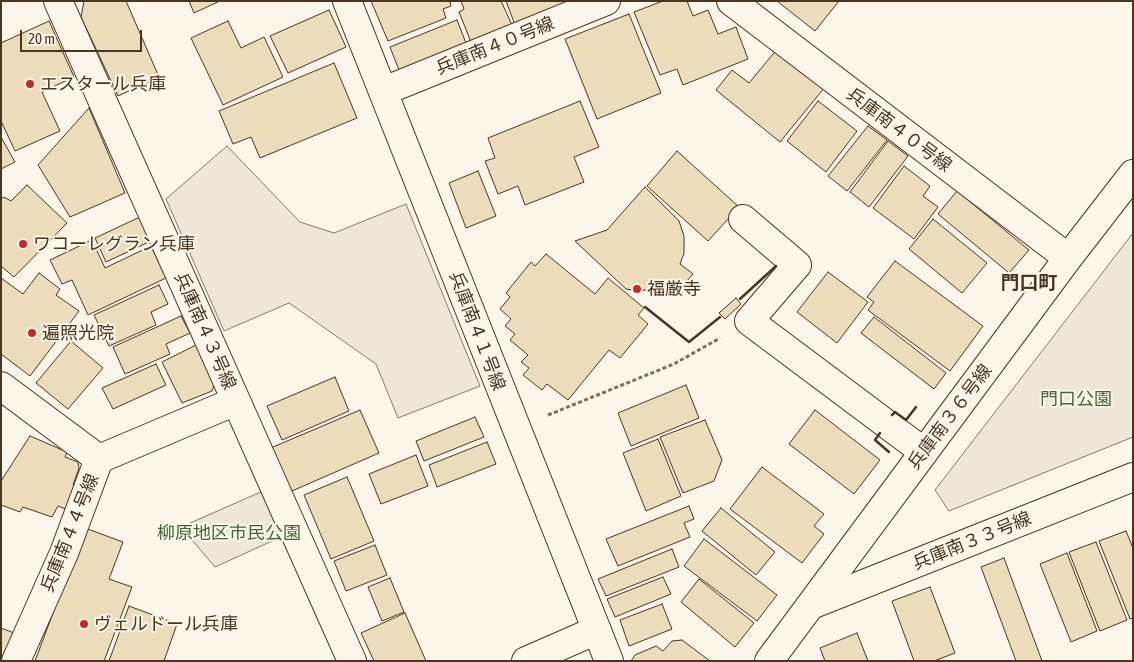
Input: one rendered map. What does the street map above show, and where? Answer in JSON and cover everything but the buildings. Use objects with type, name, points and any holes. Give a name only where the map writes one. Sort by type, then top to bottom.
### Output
[{"type":"street","name":"兵庫南４３号線","points":[[58,1],[352,661]]},
{"type":"street","name":"兵庫南４１号線","points":[[347,1],[384,91],[515,429],[609,661]]},
{"type":"street","name":"兵庫南４０号線","points":[[384,91],[606,1]]},
{"type":"street","name":"兵庫南４０号線","points":[[731,1],[1068,258]]},
{"type":"street","name":"兵庫南３６号線","points":[[769,661],[1068,258],[1133,174]]},
{"type":"street","points":[[744,219],[797,266],[749,321],[924,452]]},
{"type":"street","points":[[1,386],[99,459]]},
{"type":"street","name":"兵庫南４４号線","points":[[16,661],[64,553],[99,459],[236,401]]},
{"type":"street","name":"兵庫南３３号線","points":[[811,604],[1133,477]]},
{"type":"street","points":[[526,661],[597,630]]},
{"type":"path","points":[[515,429],[674,364],[749,321]]},
{"type":"green space","points":[[227,146],[300,222],[334,233],[406,204],[480,386],[398,418],[376,364],[289,303],[224,331],[166,199]]},
{"type":"green space","name":"門口公園","points":[[1133,233],[1133,437],[949,511],[935,490]]},
{"type":"green space","name":"柳原地区市民公園","points":[[263,491],[283,536],[215,567],[181,527]]},
{"type":"wall","points":[[740,299],[776,266]]},
{"type":"wall","points":[[645,307],[689,342],[720,317]]},
{"type":"wall","points":[[892,415],[895,412],[906,420],[916,407]]},
{"type":"wall","points":[[880,433],[875,440],[889,452]]},
{"type":"place","name":"エスタール兵庫","points":[[30,84]]},
{"type":"place","name":"ワコーレグラン兵庫","points":[[23,244]]},
{"type":"place","name":"福厳寺","points":[[637,289]]},
{"type":"place","name":"遍照光院","points":[[32,333]]},
{"type":"place","name":"ヴェルドール兵庫","points":[[84,624]]},
{"type":"district","name":"門口町","points":[[1029,283]]}]
